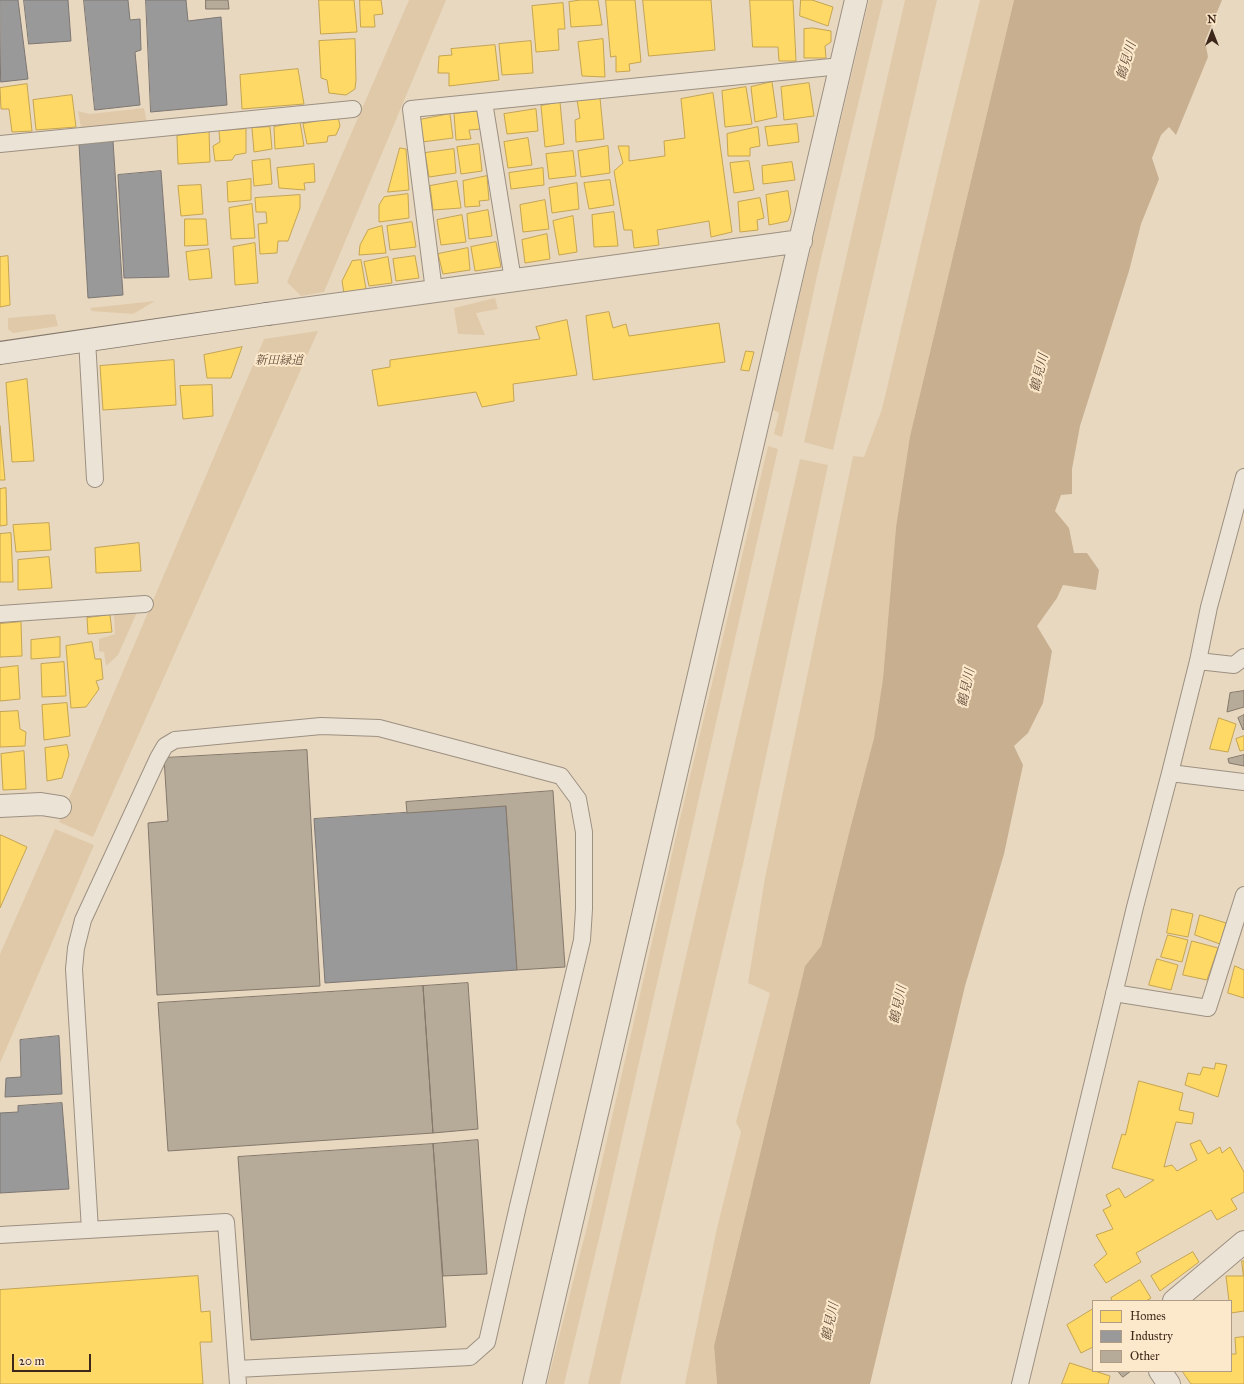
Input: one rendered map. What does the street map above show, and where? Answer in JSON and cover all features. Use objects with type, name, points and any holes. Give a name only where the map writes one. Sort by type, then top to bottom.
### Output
[{"type":"street","points":[[534,1384],[856,0]]},
{"type":"street","points":[[0,352],[801,241]]},
{"type":"street","points":[[0,806],[41,804],[60,807]]},
{"type":"street","points":[[1175,1300],[1244,1242]]},
{"type":"street","points":[[1161,1372],[1169,1384]]},
{"type":"lane","points":[[434,291],[411,109],[841,66]]},
{"type":"lane","points":[[484,102],[513,280]]},
{"type":"lane","points":[[0,144],[353,109]]},
{"type":"lane","points":[[87,340],[95,479]]},
{"type":"lane","points":[[1020,1384],[1135,907],[1198,661],[1209,607],[1244,477]]},
{"type":"lane","points":[[0,614],[145,604]]},
{"type":"lane","points":[[1198,661],[1234,665],[1244,657]]},
{"type":"lane","points":[[0,1235],[90,1230],[226,1222],[237,1376],[470,1357],[487,1342],[582,940],[584,909],[584,832],[578,798],[562,776],[379,728],[321,726],[175,740],[165,746],[158,758],[83,920],[76,948],[74,969],[90,1230]]},
{"type":"lane","points":[[1170,773],[1244,782]]},
{"type":"lane","points":[[1114,993],[1208,1008],[1244,895]]},
{"type":"green space","points":[[409,0],[446,0],[324,292],[301,296],[287,282]]},
{"type":"green space","points":[[869,0],[883,0],[819,267],[782,437],[774,434],[779,413],[773,410]]},
{"type":"green space","points":[[905,0],[937,0],[833,450],[804,442]]},
{"type":"green space","points":[[980,0],[1014,0],[910,436],[896,527],[883,678],[874,738],[821,946],[805,966],[714,1346],[717,1384],[685,1384],[717,1228],[741,1132],[736,1122],[770,993],[748,983],[765,878],[853,456],[864,457],[882,409]]},
{"type":"green space","points":[[144,108],[147,123],[81,128],[78,111],[90,114]]},
{"type":"green space","points":[[495,298],[498,309],[476,313],[485,335],[458,334],[454,308]]},
{"type":"green space","points":[[155,301],[133,314],[92,311],[90,308]]},
{"type":"green space","points":[[55,314],[58,326],[13,333],[8,329],[8,318]]},
{"type":"green space","name":"新田緑道","points":[[318,331],[93,837],[59,822],[264,339]]},
{"type":"green space","points":[[768,446],[778,449],[601,1230],[564,1384],[547,1384],[587,1227],[680,819]]},
{"type":"green space","points":[[800,459],[828,465],[743,864],[620,1384],[588,1384]]},
{"type":"green space","points":[[138,610],[118,655],[106,666],[104,652],[99,651],[99,639],[115,634],[114,615]]},
{"type":"green space","points":[[55,829],[94,845],[0,1063],[0,954]]},
{"type":"water","name":"鶴見川","points":[[1014,0],[1222,0],[1205,41],[1208,57],[1176,135],[1169,127],[1161,135],[1152,158],[1159,179],[1141,224],[1129,271],[1080,426],[1072,469],[1072,494],[1061,495],[1055,511],[1069,528],[1074,553],[1087,553],[1099,570],[1096,590],[1063,585],[1057,598],[1037,626],[1052,651],[1043,703],[1028,733],[1014,746],[1023,765],[1004,854],[965,986],[870,1384],[717,1384],[714,1346],[805,966],[821,946],[874,738],[883,678],[896,527],[910,436]]},
{"type":"building: Homes","points":[[319,0],[354,0],[357,32],[321,34]]},
{"type":"building: Homes","points":[[360,0],[381,0],[383,14],[374,15],[375,27],[361,27]]},
{"type":"building: Homes","points":[[598,0],[602,25],[571,27],[569,2]]},
{"type":"building: Homes","points":[[606,0],[635,0],[641,62],[629,64],[630,71],[616,72],[616,56],[611,57]]},
{"type":"building: Homes","points":[[643,0],[711,0],[715,50],[649,56]]},
{"type":"building: Homes","points":[[750,0],[793,0],[796,61],[779,61],[778,47],[753,47]]},
{"type":"building: Homes","points":[[801,0],[812,0],[833,7],[828,26],[800,16]]},
{"type":"building: Homes","points":[[563,3],[565,29],[558,29],[559,50],[536,52],[532,6]]},
{"type":"building: Homes","points":[[813,28],[831,31],[831,42],[825,46],[826,58],[804,58],[804,29]]},
{"type":"building: Homes","points":[[355,39],[355,89],[346,95],[329,93],[327,80],[321,78],[319,41]]},
{"type":"building: Homes","points":[[603,39],[605,77],[582,76],[578,42]]},
{"type":"building: Homes","points":[[531,41],[533,73],[502,75],[499,44]]},
{"type":"building: Homes","points":[[495,45],[499,80],[449,86],[449,73],[438,73],[439,56],[452,55],[451,49]]},
{"type":"building: Homes","points":[[298,69],[304,104],[242,109],[240,75]]},
{"type":"building: Homes","points":[[772,82],[777,117],[755,122],[751,87]]},
{"type":"building: Homes","points":[[809,83],[814,116],[784,120],[781,87]]},
{"type":"building: Homes","points":[[27,84],[32,131],[12,132],[9,109],[1,109],[0,88]]},
{"type":"building: Homes","points":[[746,87],[752,124],[725,127],[722,91]]},
{"type":"building: Homes","points":[[713,93],[732,232],[711,237],[709,221],[657,230],[659,245],[634,248],[632,230],[624,230],[614,171],[623,163],[618,146],[629,146],[629,161],[665,156],[664,141],[685,138],[681,99]]},
{"type":"building: Homes","points":[[72,95],[76,127],[36,130],[33,100]]},
{"type":"building: Homes","points":[[600,98],[604,139],[576,142],[575,120],[580,118],[577,100]]},
{"type":"building: Homes","points":[[560,102],[564,144],[545,147],[541,106]]},
{"type":"building: Homes","points":[[536,109],[538,131],[507,134],[504,114]]},
{"type":"building: Homes","points":[[479,111],[481,129],[469,130],[471,139],[456,140],[454,114]]},
{"type":"building: Homes","points":[[450,114],[453,138],[422,142],[419,120]]},
{"type":"building: Homes","points":[[338,117],[340,126],[336,135],[328,136],[327,142],[307,144],[303,124]]},
{"type":"building: Homes","points":[[300,122],[304,146],[275,149],[274,127]]},
{"type":"building: Homes","points":[[797,124],[799,142],[768,146],[765,127]]},
{"type":"building: Homes","points":[[270,127],[272,149],[254,152],[252,128]]},
{"type":"building: Homes","points":[[758,127],[760,146],[750,148],[750,156],[728,156],[727,134]]},
{"type":"building: Homes","points":[[246,129],[246,153],[235,155],[232,160],[215,161],[213,146],[220,142],[219,131]]},
{"type":"building: Homes","points":[[209,131],[210,162],[178,164],[177,136]]},
{"type":"building: Homes","points":[[528,138],[532,165],[508,168],[504,142]]},
{"type":"building: Homes","points":[[479,144],[482,171],[461,174],[457,147]]},
{"type":"building: Homes","points":[[608,146],[610,173],[581,177],[578,151]]},
{"type":"building: Homes","points":[[400,148],[406,149],[409,190],[388,192]]},
{"type":"building: Homes","points":[[454,149],[456,173],[429,177],[425,153]]},
{"type":"building: Homes","points":[[573,151],[576,176],[549,179],[546,154]]},
{"type":"building: Homes","points":[[270,159],[272,184],[254,186],[252,161]]},
{"type":"building: Homes","points":[[749,161],[754,190],[734,193],[730,163]]},
{"type":"building: Homes","points":[[792,162],[795,180],[763,184],[762,166]]},
{"type":"building: Homes","points":[[314,164],[315,182],[304,183],[305,190],[279,188],[277,168]]},
{"type":"building: Homes","points":[[543,168],[544,185],[511,189],[509,173]]},
{"type":"building: Homes","points":[[487,176],[489,200],[479,201],[480,206],[465,207],[463,181]]},
{"type":"building: Homes","points":[[251,179],[251,200],[228,202],[227,182]]},
{"type":"building: Homes","points":[[610,180],[614,205],[589,209],[584,183]]},
{"type":"building: Homes","points":[[457,181],[461,208],[433,210],[430,186]]},
{"type":"building: Homes","points":[[577,183],[579,209],[552,213],[549,188]]},
{"type":"building: Homes","points":[[201,185],[203,214],[181,216],[178,186]]},
{"type":"building: Homes","points":[[788,191],[791,212],[788,221],[769,225],[766,195]]},
{"type":"building: Homes","points":[[408,194],[409,218],[379,222],[379,205],[384,197]]},
{"type":"building: Homes","points":[[300,195],[300,208],[288,241],[278,241],[277,253],[260,254],[258,224],[267,223],[266,212],[256,212],[255,198]]},
{"type":"building: Homes","points":[[760,198],[764,218],[757,220],[758,230],[740,232],[738,202]]},
{"type":"building: Homes","points":[[545,200],[549,229],[523,232],[520,205]]},
{"type":"building: Homes","points":[[252,204],[255,238],[231,239],[229,208]]},
{"type":"building: Homes","points":[[488,210],[492,236],[469,239],[467,214]]},
{"type":"building: Homes","points":[[614,212],[618,246],[594,247],[592,215]]},
{"type":"building: Homes","points":[[462,215],[466,242],[441,245],[437,220]]},
{"type":"building: Homes","points":[[573,216],[577,252],[559,255],[553,221]]},
{"type":"building: Homes","points":[[185,219],[206,219],[208,245],[185,246]]},
{"type":"building: Homes","points":[[412,222],[416,247],[390,250],[387,226]]},
{"type":"building: Homes","points":[[382,226],[386,253],[359,255],[360,245],[368,230]]},
{"type":"building: Homes","points":[[547,234],[550,259],[525,263],[522,240]]},
{"type":"building: Homes","points":[[496,242],[501,267],[475,271],[471,247]]},
{"type":"building: Homes","points":[[255,243],[258,283],[235,285],[233,247]]},
{"type":"building: Homes","points":[[468,248],[470,270],[443,274],[438,254]]},
{"type":"building: Homes","points":[[209,249],[212,278],[189,280],[186,252]]},
{"type":"building: Homes","points":[[8,256],[10,305],[0,307],[0,257]]},
{"type":"building: Homes","points":[[415,256],[419,278],[396,281],[393,259]]},
{"type":"building: Homes","points":[[388,257],[392,283],[369,286],[364,262]]},
{"type":"building: Homes","points":[[361,260],[366,289],[344,293],[342,281],[352,261]]},
{"type":"building: Homes","points":[[609,312],[613,328],[626,324],[629,336],[719,323],[725,362],[593,380],[586,316]]},
{"type":"building: Homes","points":[[567,320],[577,375],[513,384],[514,401],[482,407],[476,392],[378,406],[372,370],[390,367],[390,360],[540,339],[536,327]]},
{"type":"building: Homes","points":[[242,347],[231,378],[207,378],[204,355]]},
{"type":"building: Homes","points":[[746,351],[754,352],[749,371],[741,370]]},
{"type":"building: Homes","points":[[174,360],[176,405],[103,410],[100,366]]},
{"type":"building: Homes","points":[[27,379],[34,461],[12,462],[6,383]]},
{"type":"building: Homes","points":[[212,385],[213,416],[183,419],[180,386]]},
{"type":"building: Homes","points":[[0,426],[5,480],[0,480]]},
{"type":"building: Homes","points":[[6,488],[7,525],[0,526],[0,489]]},
{"type":"building: Homes","points":[[49,523],[51,550],[16,552],[13,525]]},
{"type":"building: Homes","points":[[11,533],[13,582],[0,582],[0,534]]},
{"type":"building: Homes","points":[[139,543],[141,571],[96,573],[95,548]]},
{"type":"building: Homes","points":[[49,557],[52,588],[18,590],[18,560]]},
{"type":"building: Homes","points":[[110,615],[112,632],[88,634],[87,618]]},
{"type":"building: Homes","points":[[21,622],[22,656],[0,657],[0,624]]},
{"type":"building: Homes","points":[[60,637],[60,657],[31,659],[31,640]]},
{"type":"building: Homes","points":[[92,642],[95,659],[101,659],[103,679],[96,681],[99,689],[86,707],[71,708],[66,646]]},
{"type":"building: Homes","points":[[64,662],[66,696],[42,697],[41,664]]},
{"type":"building: Homes","points":[[18,666],[20,699],[0,701],[0,668]]},
{"type":"building: Homes","points":[[67,703],[70,736],[44,740],[42,705]]},
{"type":"building: Homes","points":[[18,711],[20,729],[26,732],[25,746],[0,747],[0,712]]},
{"type":"building: Homes","points":[[1219,718],[1236,724],[1228,752],[1210,749]]},
{"type":"building: Homes","points":[[1244,736],[1244,750],[1240,751],[1236,739]]},
{"type":"building: Homes","points":[[67,745],[69,755],[62,778],[47,781],[45,748]]},
{"type":"building: Homes","points":[[24,751],[26,789],[3,790],[1,754]]},
{"type":"building: Homes","points":[[1,835],[27,847],[0,908],[0,837]]},
{"type":"building: Homes","points":[[1172,909],[1193,914],[1188,937],[1167,933]]},
{"type":"building: Homes","points":[[1200,915],[1226,923],[1220,944],[1195,935]]},
{"type":"building: Homes","points":[[1168,935],[1188,940],[1182,962],[1161,957]]},
{"type":"building: Homes","points":[[1192,941],[1218,948],[1207,980],[1183,975]]},
{"type":"building: Homes","points":[[1157,959],[1178,965],[1171,990],[1149,985]]},
{"type":"building: Homes","points":[[1235,966],[1244,970],[1244,998],[1228,993]]},
{"type":"building: Homes","points":[[1216,1063],[1227,1065],[1218,1097],[1185,1085],[1188,1073],[1200,1075],[1203,1067],[1214,1069]]},
{"type":"building: Homes","points":[[1139,1081],[1183,1093],[1179,1110],[1194,1113],[1192,1124],[1176,1122],[1164,1167],[1172,1165],[1177,1171],[1197,1160],[1190,1144],[1200,1140],[1208,1154],[1220,1147],[1222,1153],[1230,1147],[1244,1172],[1244,1192],[1231,1199],[1237,1209],[1217,1220],[1211,1210],[1136,1253],[1141,1262],[1106,1283],[1094,1265],[1107,1254],[1096,1235],[1113,1229],[1103,1210],[1111,1206],[1106,1195],[1119,1188],[1125,1198],[1154,1180],[1112,1168],[1122,1134],[1125,1135]]},
{"type":"building: Homes","points":[[1193,1252],[1199,1262],[1160,1291],[1151,1276]]},
{"type":"building: Homes","points":[[1242,1261],[1244,1261],[1244,1311],[1232,1313],[1232,1300],[1229,1300],[1226,1276],[1243,1276]]},
{"type":"building: Homes","points":[[198,1276],[201,1312],[210,1311],[212,1342],[200,1342],[203,1384],[0,1384],[0,1290]]},
{"type":"building: Homes","points":[[1140,1280],[1151,1298],[1148,1300],[1112,1300],[1111,1298]]},
{"type":"building: Homes","points":[[1092,1310],[1092,1348],[1081,1353],[1067,1325]]},
{"type":"building: Homes","points":[[1244,1337],[1244,1384],[1191,1384],[1183,1372],[1232,1372],[1232,1354],[1236,1354],[1235,1338]]},
{"type":"building: Homes","points":[[1070,1363],[1092,1370],[1092,1372],[1098,1372],[1110,1376],[1108,1384],[1062,1384]]},
{"type":"building: Industry","points":[[0,0],[18,0],[28,79],[1,82]]},
{"type":"building: Industry","points":[[24,0],[68,0],[71,41],[29,44]]},
{"type":"building: Industry","points":[[84,0],[128,0],[130,20],[140,19],[141,50],[135,52],[140,105],[95,110]]},
{"type":"building: Industry","points":[[146,0],[186,0],[188,21],[221,17],[227,105],[151,112]]},
{"type":"building: Industry","points":[[113,141],[123,295],[88,298],[79,144]]},
{"type":"building: Industry","points":[[161,171],[169,277],[124,278],[118,175]]},
{"type":"building: Industry","points":[[506,806],[517,970],[325,983],[314,819]]},
{"type":"building: Industry","points":[[59,1036],[62,1094],[5,1097],[6,1078],[21,1077],[20,1040]]},
{"type":"building: Industry","points":[[62,1103],[69,1189],[0,1193],[0,1113],[18,1112],[18,1106]]},
{"type":"building: Other","points":[[206,0],[228,0],[229,9],[206,9]]},
{"type":"building: Other","points":[[1244,691],[1244,707],[1227,712],[1230,693]]},
{"type":"building: Other","points":[[1244,715],[1244,729],[1243,730],[1238,718]]},
{"type":"building: Other","points":[[307,750],[320,986],[157,995],[148,823],[168,821],[164,758]]},
{"type":"building: Other","points":[[1244,755],[1244,766],[1229,763],[1228,759]]},
{"type":"building: Other","points":[[553,791],[565,967],[517,970],[506,806],[407,813],[406,802]]},
{"type":"building: Other","points":[[468,983],[478,1129],[433,1133],[423,986]]},
{"type":"building: Other","points":[[423,986],[433,1133],[168,1151],[158,1003]]},
{"type":"building: Other","points":[[478,1140],[487,1274],[443,1276],[433,1144]]},
{"type":"building: Other","points":[[433,1144],[446,1327],[251,1340],[238,1157]]},
{"type":"building: Other","points":[[1119,1372],[1130,1372],[1123,1377]]}]
